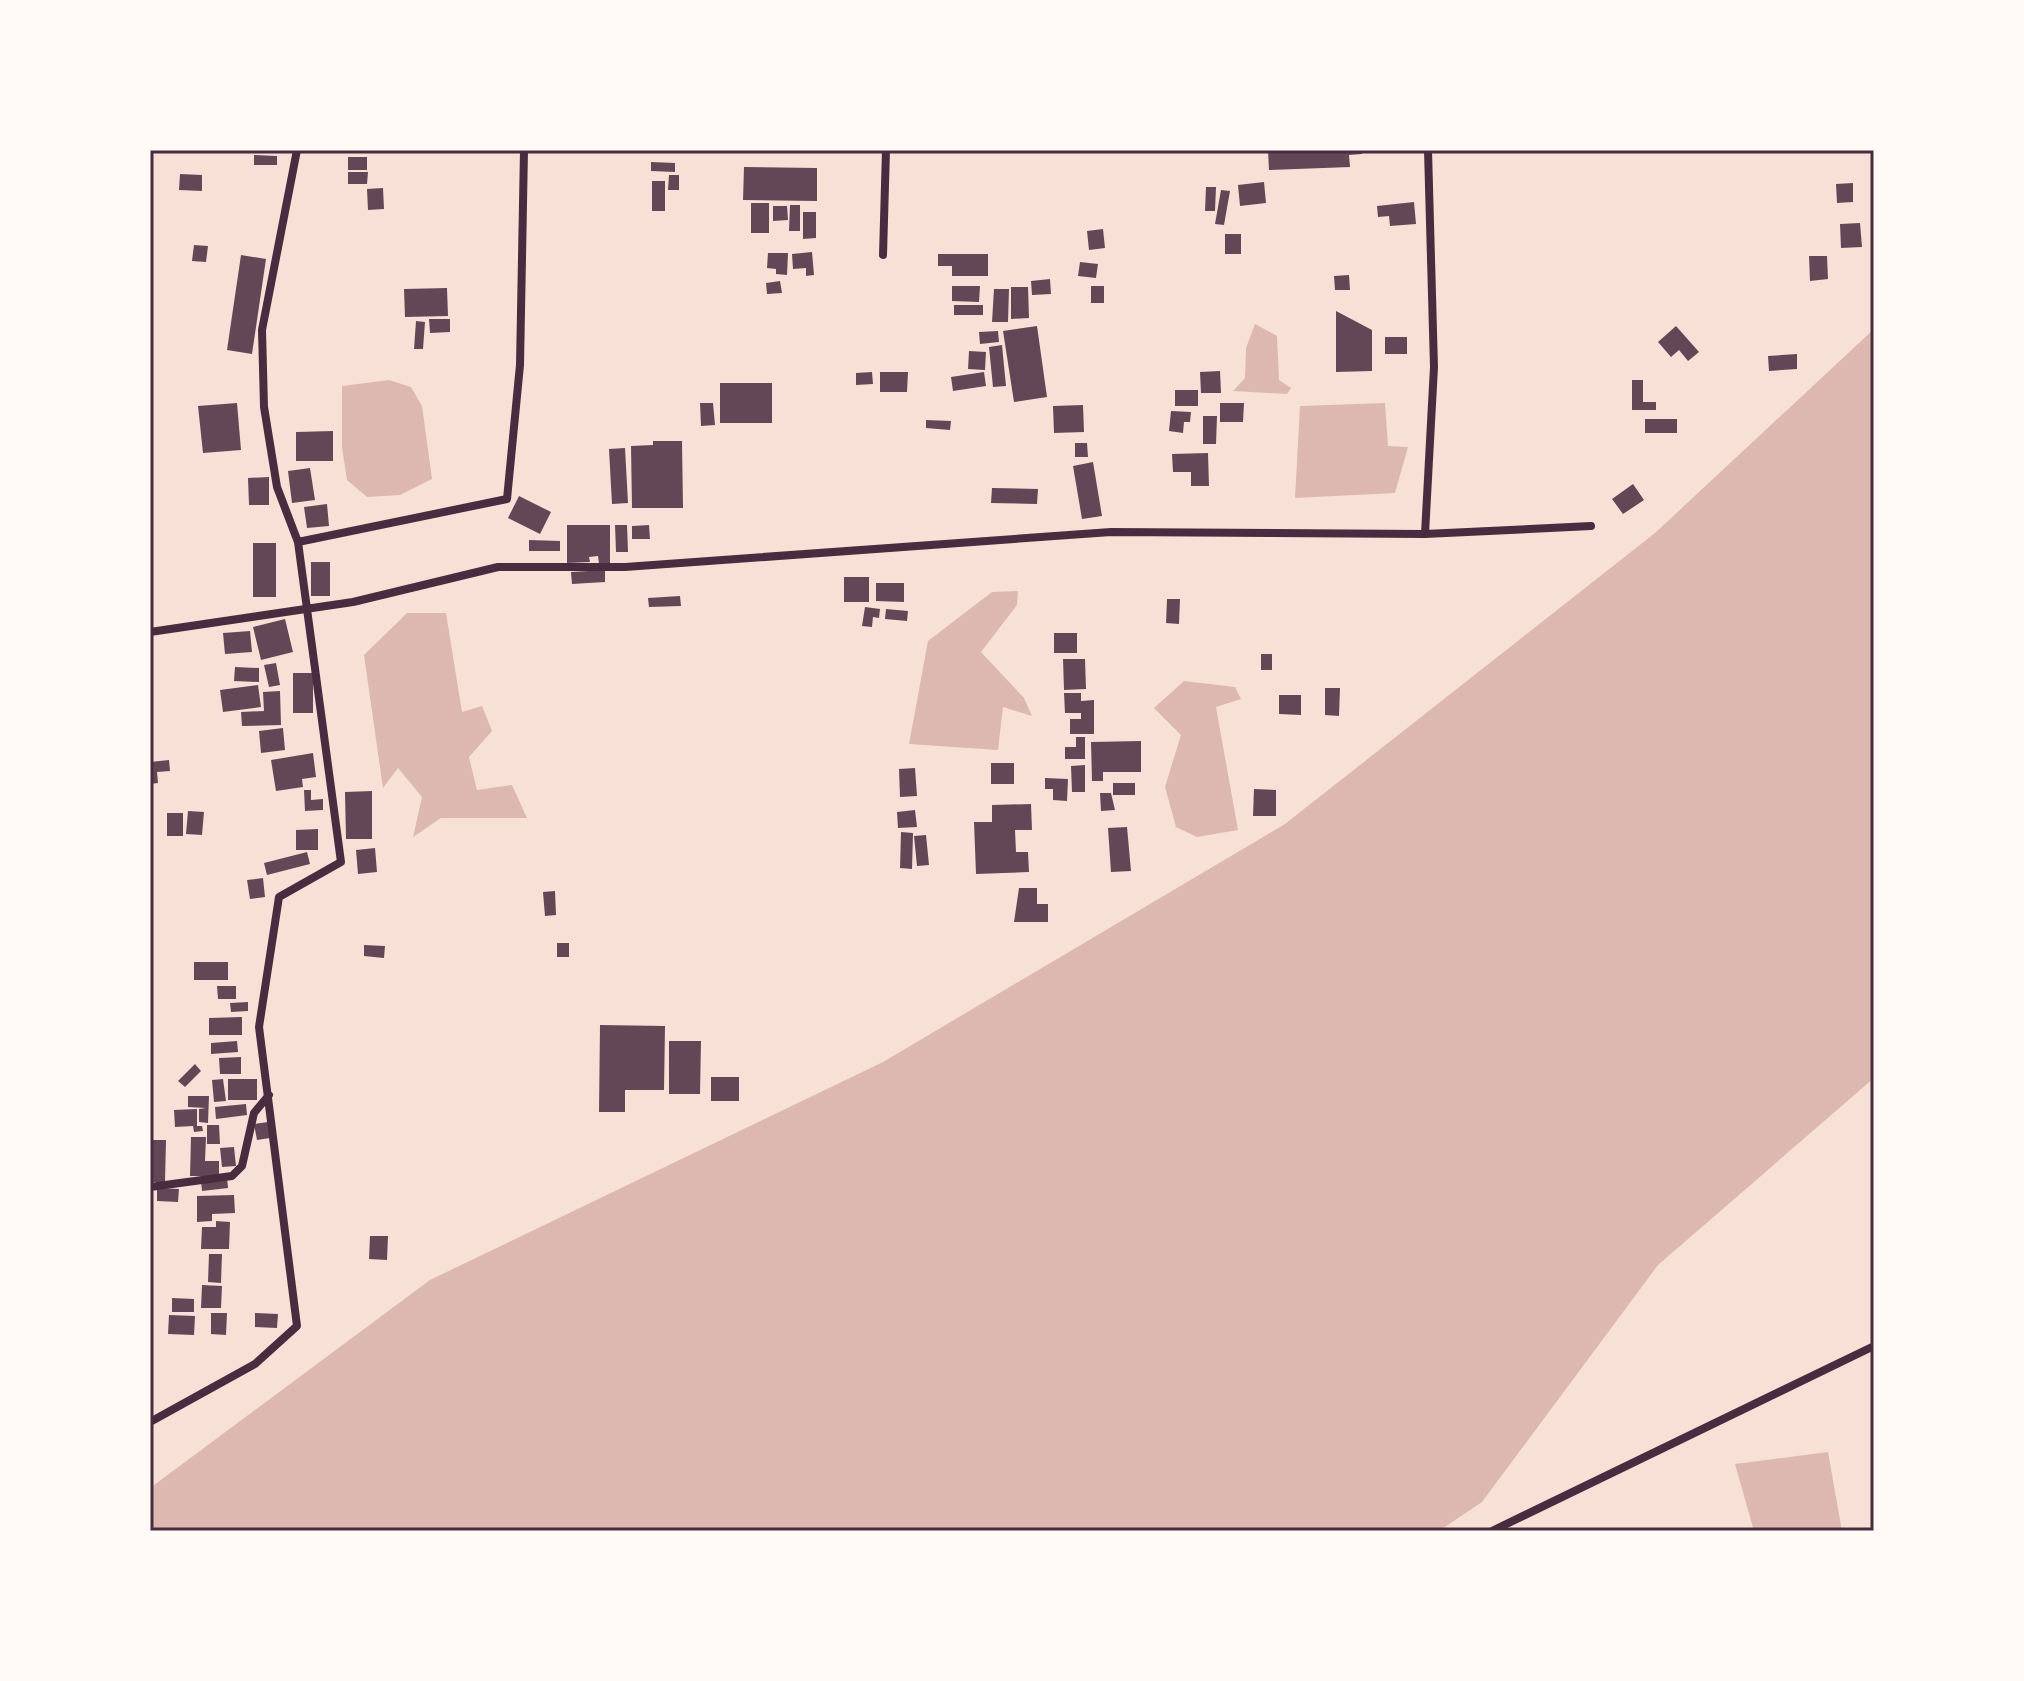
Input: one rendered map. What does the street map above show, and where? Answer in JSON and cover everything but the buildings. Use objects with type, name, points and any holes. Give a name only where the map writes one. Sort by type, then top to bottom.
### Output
[{"type":"street","points":[[150,1422],[255,1364],[297,1326],[259,1027],[279,897],[341,862],[304,608],[298,542],[277,487],[266,421],[262,330],[297,150]]},
{"type":"street","points":[[298,542],[507,499],[520,365],[524,150]]},
{"type":"street","points":[[883,255],[886,150]]},
{"type":"street","points":[[1425,534],[1434,367],[1428,150]]},
{"type":"street","points":[[150,632],[353,602],[498,567],[625,567],[1111,532],[1425,534],[1591,526]]},
{"type":"street","points":[[150,1187],[232,1176],[242,1166],[254,1113],[269,1095]]},
{"type":"street","points":[[1492,1531],[1874,1346]]},
{"type":"shaded area","points":[[1255,324],[1277,336],[1279,380],[1291,388],[1287,394],[1233,391],[1245,378],[1246,348]]},
{"type":"shaded area","points":[[1874,329],[1874,1078],[1658,1265],[1482,1502],[1439,1531],[150,1531],[150,1488],[430,1280],[883,1062],[1285,824],[1655,533]]},
{"type":"shaded area","points":[[389,380],[411,387],[422,406],[432,479],[400,495],[367,497],[347,480],[342,447],[342,386]]},
{"type":"shaded area","points":[[1385,403],[1388,446],[1408,447],[1395,493],[1295,498],[1300,406]]},
{"type":"shaded area","points":[[1018,591],[1017,605],[981,652],[1024,698],[1032,716],[1003,707],[998,750],[909,744],[928,641],[992,592]]},
{"type":"shaded area","points":[[407,613],[446,613],[462,712],[482,706],[492,731],[469,757],[477,790],[512,785],[527,818],[441,818],[413,837],[422,797],[398,768],[383,788],[364,655]]},
{"type":"shaded area","points":[[1184,681],[1235,687],[1241,699],[1216,707],[1238,830],[1197,837],[1176,827],[1165,787],[1181,735],[1154,708]]},
{"type":"shaded area","points":[[1828,1452],[1842,1531],[1754,1531],[1735,1464]]}]
